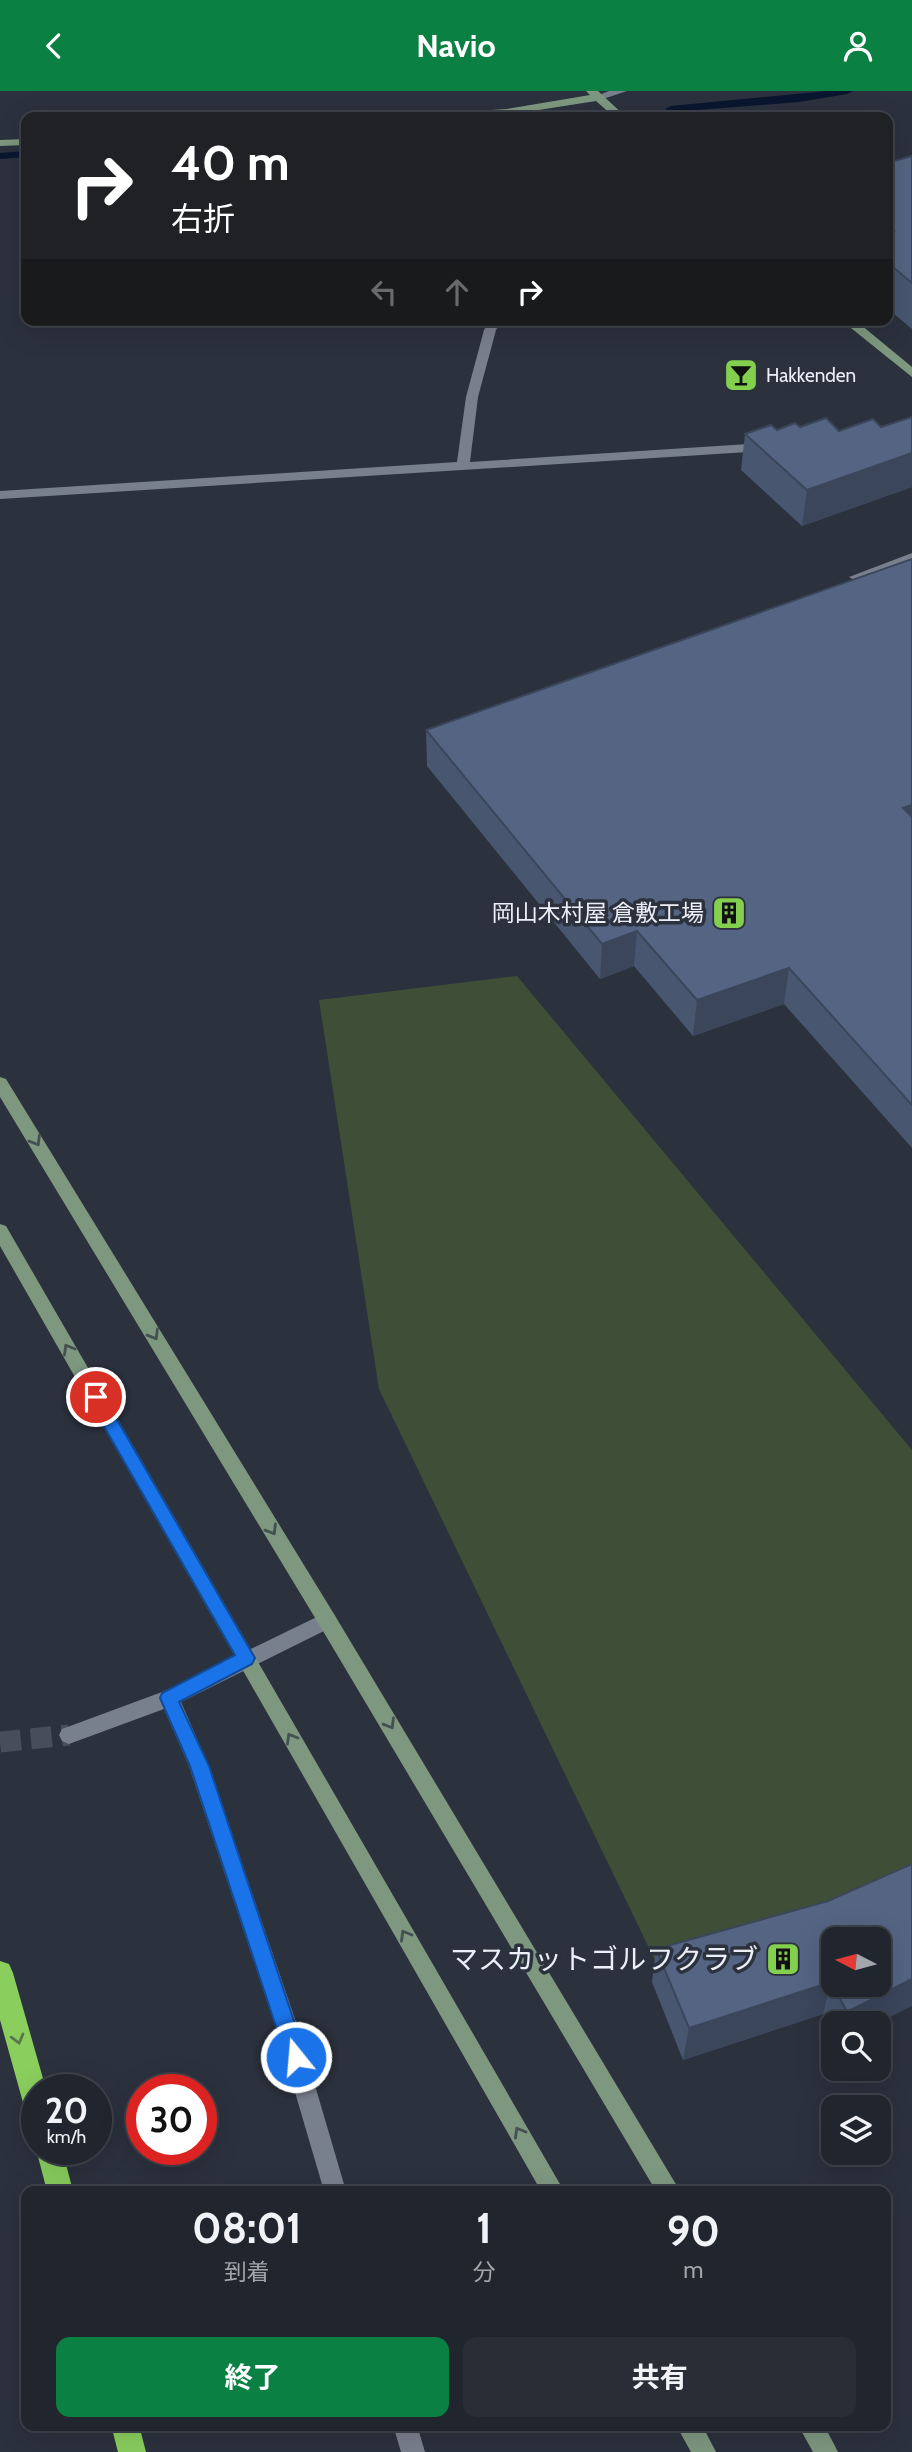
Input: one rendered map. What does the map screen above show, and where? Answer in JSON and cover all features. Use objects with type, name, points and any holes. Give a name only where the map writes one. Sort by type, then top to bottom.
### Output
[{"type":"highway","points":[[0,1973],[28,2074]]},
{"type":"highway","points":[[53,2165],[59,2186]]},
{"type":"highway","points":[[127,2431],[132,2452]]},
{"type":"street","points":[[513,112],[621,91]]},
{"type":"street","points":[[596,94],[615,112]]},
{"type":"street","points":[[0,143],[21,142]]},
{"type":"street","points":[[463,467],[472,397],[492,326]]},
{"type":"street","points":[[854,326],[912,373]]},
{"type":"street","points":[[0,495],[776,446]]},
{"type":"street","points":[[856,577],[912,557]]},
{"type":"street","points":[[0,1083],[327,1619],[666,2186]]},
{"type":"street","points":[[0,1231],[550,2186]]},
{"type":"street","points":[[69,1735],[169,1698],[327,1619]]},
{"type":"street","points":[[169,1698],[200,1766],[288,2031],[334,2186]]},
{"type":"street","points":[[407,2431],[413,2452]]},
{"type":"street","points":[[692,2431],[704,2452]]},
{"type":"street","points":[[814,2431],[826,2452]]},
{"type":"green space","name":"マスカットゴルフクラブ","points":[[517,976],[912,1450],[912,1894],[664,1979],[379,1389],[319,1000]]},
{"type":"building","points":[[912,156],[912,283],[893,267],[893,161]]},
{"type":"building","points":[[912,417],[912,453],[807,490],[745,434],[771,425],[777,430],[795,423],[800,427],[826,418],[839,431],[873,419],[881,427]]},
{"type":"building","name":"岡山木村屋 倉敷工場","points":[[912,559],[912,805],[903,808],[912,817],[912,1105],[789,968],[697,1000],[637,931],[602,944],[426,730]]},
{"type":"building","points":[[912,1864],[912,1979],[891,1990],[891,1927],[821,1927],[821,1985],[689,2028],[656,1949],[828,1901]]},
{"type":"building","points":[[839,1997],[877,1997],[849,2011]]},
{"type":"waterway","points":[[671,109],[799,99],[847,91]]},
{"type":"waterway","points":[[0,156],[21,154]]},
{"type":"tunnel","points":[[0,1742],[69,1735]]},
{"type":"place","name":"Hakkenden","points":[[741,375]]},
{"type":"place","name":"岡山木村屋 倉敷工場","points":[[729,913]]},
{"type":"place","name":"マスカットゴルフクラブ","points":[[783,1959]]},
{"type":"route","points":[[96,1397],[246,1658],[169,1698],[200,1766],[296,2057]]}]
